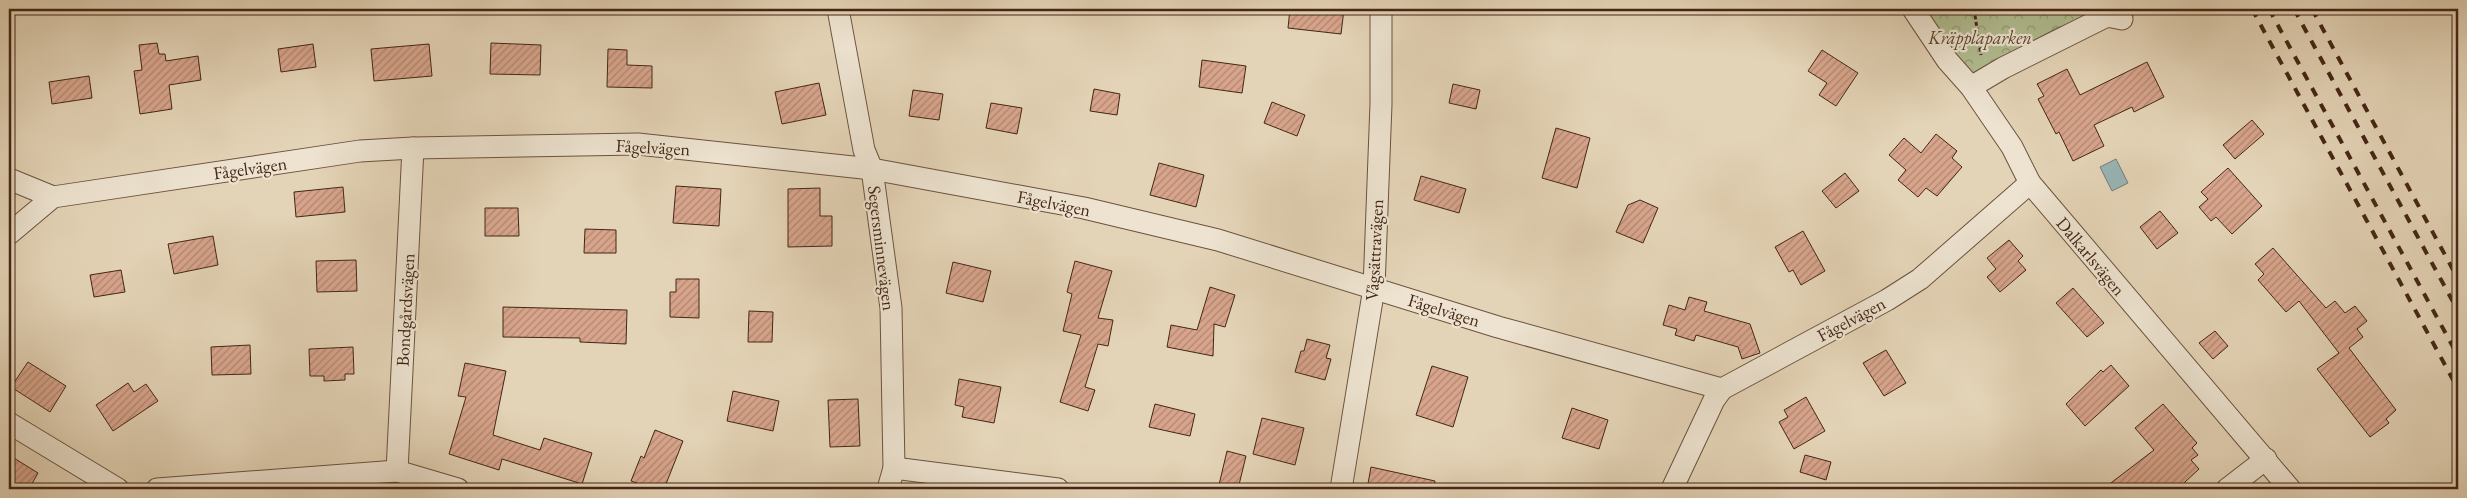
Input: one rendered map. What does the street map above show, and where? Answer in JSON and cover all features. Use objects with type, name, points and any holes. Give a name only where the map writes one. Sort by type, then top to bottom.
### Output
[{"type":"street","name":"Segersminnevägen","points":[[838,9],[864,150],[872,169],[891,308],[894,468],[888,489]]},
{"type":"street","name":"Vågsättravägen","points":[[1341,489],[1374,288],[1381,104],[1381,9]]},
{"type":"street","name":"Dalkarlsvägen","points":[[1913,9],[1947,60],[1978,83],[2030,183],[2290,489]]},
{"type":"street","points":[[1978,83],[2107,16],[2122,19]]},
{"type":"street","name":"Fågelvägen","points":[[53,197],[360,151],[413,148],[638,144],[872,169],[1084,208],[1218,240],[1498,327],[1722,388],[1887,300],[1920,279],[2030,183]]},
{"type":"street","name":"Bondgårdsvägen","points":[[397,471],[413,148]]},
{"type":"street","points":[[9,179],[53,197],[9,234]]},
{"type":"street","points":[[1672,489],[1714,400],[1722,388]]},
{"type":"street","points":[[9,423],[118,489]]},
{"type":"street","points":[[2227,489],[2266,459]]},
{"type":"street","points":[[894,468],[1058,489]]},
{"type":"street","points":[[157,489],[397,471],[458,489]]},
{"type":"path","points":[[1974,9],[1978,83]]},
{"type":"green space","name":"Kräpplaparken","points":[[1925,9],[2115,9],[2057,28],[1969,75]]},
{"type":"water","points":[[2116,159],[2128,183],[2112,191],[2100,167]]},
{"type":"building","points":[[1290,9],[1344,9],[1341,34],[1288,28]]},
{"type":"building","points":[[157,43],[159,54],[165,54],[166,61],[198,56],[201,80],[169,85],[172,109],[140,114],[134,71],[142,70],[139,45]]},
{"type":"building","points":[[491,43],[541,45],[540,75],[490,74]]},
{"type":"building","points":[[313,44],[316,67],[281,72],[278,49]]},
{"type":"building","points":[[429,44],[432,76],[374,81],[371,49]]},
{"type":"building","points":[[608,49],[627,50],[627,65],[652,66],[652,88],[607,87]]},
{"type":"building","points":[[1822,50],[1858,73],[1836,106],[1819,95],[1827,83],[1808,71]]},
{"type":"building","points":[[1202,60],[1246,66],[1242,93],[1199,87]]},
{"type":"building","points":[[2147,62],[2164,97],[2134,112],[2132,107],[2094,125],[2104,146],[2073,161],[2059,132],[2056,134],[2038,99],[2044,96],[2037,84],[2067,69],[2080,95]]},
{"type":"building","points":[[89,76],[92,98],[52,104],[49,82]]},
{"type":"building","points":[[819,83],[826,115],[782,124],[775,92]]},
{"type":"building","points":[[1453,84],[1480,90],[1476,109],[1449,103]]},
{"type":"building","points":[[1094,89],[1120,94],[1117,115],[1090,111]]},
{"type":"building","points":[[913,90],[943,94],[939,120],[909,116]]},
{"type":"building","points":[[1272,102],[1305,115],[1297,136],[1264,123]]},
{"type":"building","points":[[991,103],[1022,108],[1017,134],[986,128]]},
{"type":"building","points":[[2252,120],[2264,134],[2235,159],[2223,145]]},
{"type":"building","points":[[1556,128],[1590,138],[1577,188],[1542,178]]},
{"type":"building","points":[[1936,134],[1957,151],[1952,158],[1962,167],[1937,196],[1926,188],[1918,197],[1898,180],[1906,170],[1889,155],[1904,138],[1921,153]]},
{"type":"building","points":[[1159,163],[1204,175],[1196,207],[1150,195]]},
{"type":"building","points":[[2228,168],[2262,206],[2232,234],[2216,217],[2211,221],[2199,207],[2208,199],[2201,192]]},
{"type":"building","points":[[1845,173],[1859,191],[1836,208],[1822,191]]},
{"type":"building","points":[[1421,176],[1466,189],[1459,213],[1414,200]]},
{"type":"building","points":[[676,186],[721,189],[719,226],[673,223]]},
{"type":"building","points":[[343,187],[345,212],[296,217],[294,192]]},
{"type":"building","points":[[820,188],[820,216],[832,216],[832,246],[788,247],[788,189]]},
{"type":"building","points":[[1640,200],[1658,208],[1643,243],[1616,232],[1628,205]]},
{"type":"building","points":[[485,208],[518,208],[519,236],[485,236]]},
{"type":"building","points":[[2160,211],[2178,233],[2157,249],[2140,227]]},
{"type":"building","points":[[585,229],[616,230],[616,253],[584,253]]},
{"type":"building","points":[[1803,231],[1825,271],[1801,285],[1793,270],[1789,272],[1775,247]]},
{"type":"building","points":[[213,236],[218,265],[174,274],[168,244]]},
{"type":"building","points":[[2009,240],[2023,256],[2018,261],[2026,270],[2000,292],[1987,277],[1996,269],[1987,258]]},
{"type":"building","points":[[2273,248],[2326,308],[2335,301],[2345,313],[2355,306],[2367,321],[2357,329],[2363,337],[2349,348],[2396,410],[2386,419],[2389,423],[2370,437],[2317,369],[2339,353],[2299,301],[2286,312],[2258,280],[2264,274],[2255,264]]},
{"type":"building","points":[[356,260],[357,291],[317,292],[316,261]]},
{"type":"building","points":[[1075,261],[1112,271],[1098,318],[1113,320],[1108,346],[1098,344],[1085,387],[1095,390],[1088,411],[1060,402],[1081,335],[1063,331],[1072,294],[1067,292]]},
{"type":"building","points":[[953,262],[991,271],[983,302],[946,293]]},
{"type":"building","points":[[121,270],[125,292],[94,297],[90,275]]},
{"type":"building","points":[[676,279],[699,279],[699,318],[670,317],[670,292],[676,292]]},
{"type":"building","points":[[1210,287],[1235,295],[1225,327],[1214,324],[1213,356],[1167,347],[1171,325],[1197,330]]},
{"type":"building","points":[[2073,288],[2104,323],[2087,337],[2056,303]]},
{"type":"building","points":[[1689,297],[1707,302],[1704,311],[1750,324],[1760,353],[1742,359],[1738,347],[1696,335],[1694,341],[1675,335],[1677,329],[1663,325],[1669,305],[1685,310]]},
{"type":"building","points":[[503,307],[627,310],[626,344],[580,342],[580,338],[503,337]]},
{"type":"building","points":[[749,311],[773,312],[772,342],[748,342]]},
{"type":"building","points":[[2215,331],[2228,346],[2213,359],[2199,343]]},
{"type":"building","points":[[1307,339],[1330,345],[1326,358],[1331,359],[1325,380],[1295,372],[1301,351],[1304,351]]},
{"type":"building","points":[[250,345],[251,374],[212,375],[211,347]]},
{"type":"building","points":[[353,347],[354,374],[345,374],[345,380],[324,381],[324,376],[310,376],[309,349]]},
{"type":"building","points":[[1886,350],[1906,383],[1884,396],[1863,363]]},
{"type":"building","points":[[28,362],[66,386],[50,412],[11,387]]},
{"type":"building","points":[[465,363],[506,371],[493,435],[540,450],[544,438],[592,453],[582,484],[502,459],[499,470],[449,454],[466,397],[458,396]]},
{"type":"building","points":[[2111,365],[2129,386],[2085,426],[2066,404],[2101,370],[2103,372]]},
{"type":"building","points":[[1432,366],[1468,377],[1453,427],[1416,415]]},
{"type":"building","points":[[959,379],[1001,387],[994,423],[962,417],[964,407],[955,405]]},
{"type":"building","points":[[128,383],[134,392],[146,384],[158,401],[113,431],[96,405]]},
{"type":"building","points":[[733,391],[779,401],[773,431],[727,421]]},
{"type":"building","points":[[1806,397],[1825,431],[1794,449],[1779,422],[1788,417],[1784,410]]},
{"type":"building","points":[[858,399],[860,446],[830,447],[828,400]]},
{"type":"building","points":[[1155,404],[1195,414],[1190,436],[1149,427]]},
{"type":"building","points":[[2163,404],[2197,443],[2192,448],[2198,455],[2191,460],[2199,469],[2185,482],[2182,489],[2103,489],[2154,450],[2135,428]]},
{"type":"building","points":[[1572,408],[1608,420],[1599,449],[1562,438]]},
{"type":"building","points":[[1262,418],[1304,428],[1295,465],[1253,454]]},
{"type":"building","points":[[655,430],[683,441],[664,489],[653,489],[631,481],[641,456],[644,458]]},
{"type":"building","points":[[1227,451],[1246,456],[1238,489],[1218,489]]},
{"type":"building","points":[[9,455],[38,473],[29,489],[9,489]]},
{"type":"building","points":[[1805,455],[1831,462],[1826,480],[1800,472]]},
{"type":"building","points":[[1371,467],[1435,481],[1434,489],[1367,489]]},
{"type":"railway","points":[[2252,9],[2458,389]]},
{"type":"railway","points":[[2269,9],[2458,356]]},
{"type":"railway","points":[[2294,9],[2458,311]]},
{"type":"railway","points":[[2312,9],[2458,279]]}]
